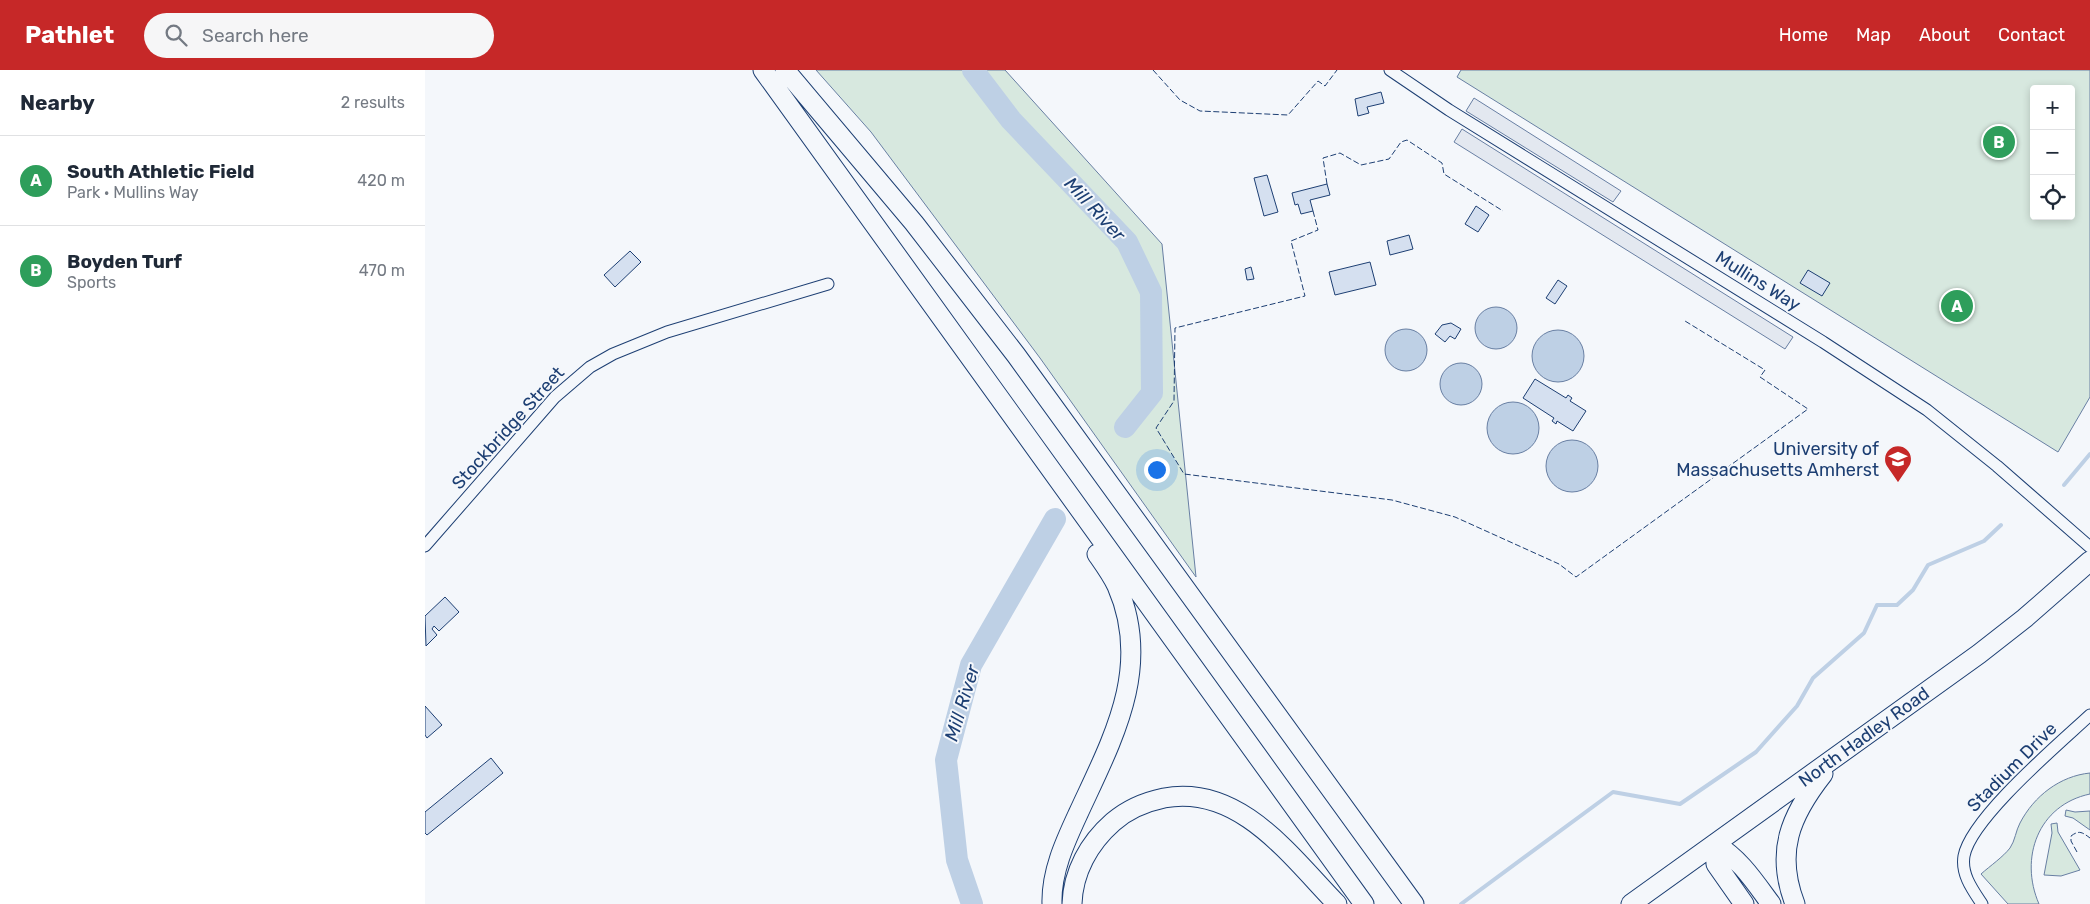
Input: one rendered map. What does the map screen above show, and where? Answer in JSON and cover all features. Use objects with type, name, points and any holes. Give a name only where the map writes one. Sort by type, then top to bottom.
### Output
[{"type":"main road","points":[[763,70],[1364,904]]},
{"type":"main road","points":[[785,70],[914,223],[1016,355],[1414,904]]},
{"type":"main road","points":[[948,327],[1116,584],[1128,628],[1130,670],[1125,704],[1104,759],[1062,852],[1053,886],[1052,904]]},
{"type":"main road","name":"North Hadley Road","points":[[1631,904],[1979,654],[2025,618],[2090,561]]},
{"type":"main road","points":[[1795,904],[1786,873],[1788,835],[1802,802],[1835,759]]},
{"type":"main road","points":[[1072,904],[1077,877],[1083,859],[1093,843],[1106,829],[1124,813],[1140,805],[1159,799],[1179,796],[1211,800],[1232,808],[1247,817],[1287,851],[1337,904]]},
{"type":"main road","points":[[1715,844],[1716,864],[1744,904]]},
{"type":"main road","points":[[1715,844],[1731,853],[1751,875],[1771,904]]},
{"type":"street","name":"Mullins Way","points":[[1390,70],[1449,110],[1835,349],[1927,410],[1997,466],[2090,547]]},
{"type":"street","name":"Stockbridge Street","points":[[425,546],[555,397],[590,366],[613,354],[667,332],[828,284]]},
{"type":"street","name":"Stadium Drive","points":[[1982,904],[1971,888],[1963,870],[1964,854],[1977,828],[1999,801],[2090,715]]},
{"type":"shaded area","points":[[816,70],[1005,70],[1162,244],[1196,577],[1040,358],[871,132]]},
{"type":"shaded area","points":[[1461,70],[2090,70],[2090,397],[2058,452],[1457,77]]},
{"type":"shaded area","points":[[1474,98],[1621,191],[1613,202],[1466,111]]},
{"type":"shaded area","points":[[1462,129],[1793,337],[1785,349],[1454,142]]},
{"type":"shaded area","points":[[2090,773],[2090,794],[2072,800],[2057,809],[2046,822],[2038,836],[2033,852],[2031,869],[2033,887],[2039,904],[2008,904],[1981,874],[2010,848],[2020,823],[2040,796],[2068,778]]},
{"type":"shaded area","points":[[2066,810],[2075,812],[2090,811],[2090,830],[2073,818],[2065,816]]},
{"type":"shaded area","points":[[2057,823],[2058,832],[2080,870],[2061,876],[2044,875],[2052,833],[2051,824]]},
{"type":"water","points":[[1500,307],[1508,310],[1514,316],[1517,328],[1514,340],[1508,346],[1492,349],[1484,346],[1478,340],[1475,324],[1478,316],[1484,310]]},
{"type":"water","points":[[1410,329],[1418,332],[1424,338],[1427,350],[1424,362],[1418,368],[1402,371],[1394,368],[1388,362],[1385,346],[1388,338],[1394,332]]},
{"type":"water","points":[[1558,330],[1568,332],[1576,338],[1582,346],[1584,356],[1582,366],[1576,374],[1568,380],[1558,382],[1548,380],[1540,374],[1534,366],[1532,356],[1534,346],[1540,338],[1548,332]]},
{"type":"water","points":[[1465,363],[1473,366],[1479,372],[1482,384],[1479,396],[1473,402],[1457,405],[1449,402],[1443,396],[1440,380],[1443,372],[1449,366]]},
{"type":"water","points":[[1513,402],[1523,404],[1531,410],[1537,418],[1539,428],[1537,438],[1531,446],[1523,452],[1513,454],[1503,452],[1495,446],[1489,438],[1487,428],[1489,418],[1495,410],[1503,404]]},
{"type":"water","points":[[1572,440],[1582,442],[1590,448],[1596,456],[1598,466],[1596,476],[1590,484],[1582,490],[1572,492],[1562,490],[1554,484],[1548,476],[1546,466],[1548,456],[1554,448],[1562,442]]},
{"type":"building","points":[[1381,92],[1384,103],[1367,107],[1369,113],[1358,116],[1355,99]]},
{"type":"building","points":[[1267,175],[1278,212],[1264,216],[1254,178]]},
{"type":"building","points":[[1327,184],[1330,195],[1310,200],[1313,211],[1301,214],[1298,204],[1295,205],[1292,193]]},
{"type":"building","points":[[1476,206],[1489,215],[1478,232],[1465,224]]},
{"type":"building","points":[[1409,235],[1413,249],[1390,255],[1387,241]]},
{"type":"building","points":[[630,251],[641,262],[615,287],[604,275]]},
{"type":"building","points":[[1370,262],[1376,285],[1335,295],[1329,272]]},
{"type":"building","points":[[1251,267],[1254,279],[1247,280],[1245,269]]},
{"type":"building","points":[[1808,270],[1830,283],[1822,296],[1800,283]]},
{"type":"building","points":[[1558,280],[1567,286],[1555,304],[1546,298]]},
{"type":"building","points":[[1451,323],[1461,329],[1455,339],[1450,336],[1445,342],[1435,334],[1442,325]]},
{"type":"building","points":[[1535,379],[1566,398],[1568,395],[1572,398],[1570,401],[1586,411],[1573,431],[1557,421],[1556,424],[1552,421],[1554,418],[1523,398]]},
{"type":"building","points":[[445,597],[459,612],[439,631],[434,626],[432,629],[437,635],[426,646],[425,616]]},
{"type":"building","points":[[425,706],[442,725],[427,738],[425,735]]},
{"type":"building","points":[[491,758],[503,773],[427,835],[425,833],[425,812]]},
{"type":"waterway","name":"Mill River","points":[[973,70],[1011,120],[1127,242],[1151,292],[1152,393],[1125,427]]},
{"type":"waterway","points":[[2064,485],[2090,454]]},
{"type":"waterway","name":"Mill River","points":[[972,904],[957,860],[946,760],[971,665],[1055,519]]},
{"type":"waterway","points":[[1461,904],[1613,792],[1680,804],[1756,752],[1797,706],[1813,678],[1864,633],[1877,605],[1897,605],[1913,590],[1928,565],[1984,541],[2001,525]]},
{"type":"fence","points":[[1153,70],[1180,100],[1200,111],[1288,115],[1318,81],[1325,86],[1337,70]]},
{"type":"fence","points":[[1327,184],[1323,158],[1340,153],[1361,165],[1389,159],[1401,142],[1407,140],[1442,163],[1444,174],[1503,211]]},
{"type":"fence","points":[[1313,211],[1318,230],[1291,241],[1305,296],[1175,328],[1174,401],[1156,428],[1184,474],[1392,500],[1455,517],[1559,564],[1576,577],[1808,409],[1760,377],[1765,370],[1685,321]]},
{"type":"fence","points":[[2077,852],[2071,841],[2071,836],[2081,832],[2090,838]]},
{"type":"place","name":"Boyden Turf","points":[[1999,142]]},
{"type":"place","name":"South Athletic Field","points":[[1957,306]]},
{"type":"place","name":"University of Massachusetts Amherst","points":[[1898,483]]}]
